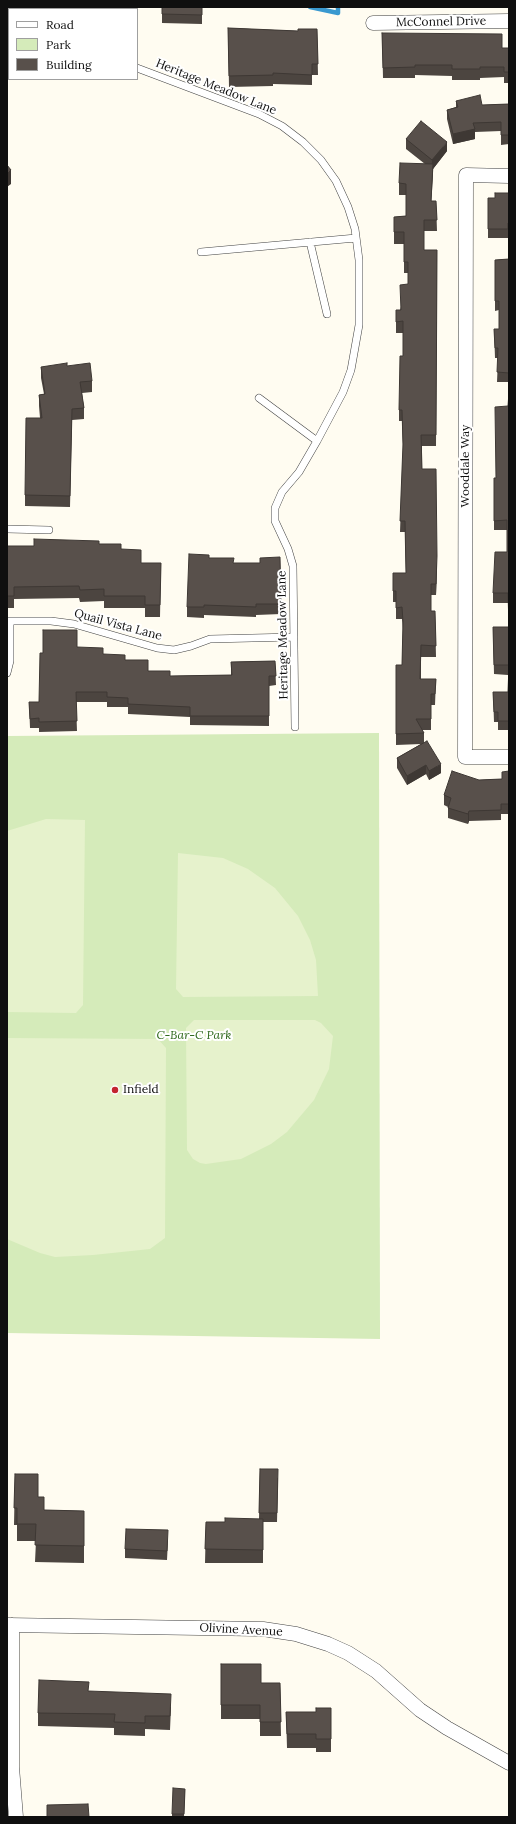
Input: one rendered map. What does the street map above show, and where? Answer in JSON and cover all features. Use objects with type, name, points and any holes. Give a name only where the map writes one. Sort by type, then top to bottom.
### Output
[{"type":"street","name":"McConnel Drive","points":[[373,23],[509,21]]},
{"type":"street","name":"Wooddale Way","points":[[509,176],[466,175],[465,757],[509,757]]},
{"type":"street","name":"Olivine Avenue","points":[[9,1625],[263,1629],[296,1634],[328,1644],[348,1653],[376,1671],[420,1710],[447,1728],[509,1763]]},
{"type":"street","points":[[9,1625],[12,1767],[16,1817]]},
{"type":"lane","name":"Heritage Meadow Lane","points":[[138,68],[259,114],[282,126],[303,142],[321,160],[336,181],[348,207],[356,238],[359,260],[359,326],[356,348],[343,392],[299,472],[282,492],[275,508],[275,521],[288,549],[293,566],[295,727]]},
{"type":"lane","points":[[201,252],[356,238]]},
{"type":"lane","points":[[310,242],[327,314]]},
{"type":"lane","points":[[259,398],[317,441]]},
{"type":"lane","points":[[7,529],[49,530]]},
{"type":"lane","points":[[7,673],[10,661],[9,621]]},
{"type":"lane","name":"Quail Vista Lane","points":[[9,621],[51,621],[74,624],[157,648],[174,650],[216,638],[294,637]]},
{"type":"green space","name":"C-Bar-C Park","points":[[379,733],[380,1339],[7,1333],[7,736]]},
{"type":"green space","points":[[46,819],[85,820],[83,1005],[76,1013],[7,1012],[7,831]]},
{"type":"green space","points":[[178,853],[223,858],[248,869],[275,888],[298,916],[310,940],[316,960],[318,996],[183,997],[176,989]]},
{"type":"green space","points":[[194,1020],[315,1020],[321,1023],[333,1036],[329,1069],[314,1100],[287,1132],[271,1144],[241,1159],[206,1164],[200,1163],[193,1159],[187,1150],[186,1028]]},
{"type":"green space","points":[[7,1038],[158,1039],[166,1048],[165,1238],[150,1249],[55,1257],[40,1253],[7,1239]]},
{"type":"building","points":[[7,7],[26,7],[8,8],[7,29]]},
{"type":"building","points":[[162,7],[202,7],[202,15],[162,14]]},
{"type":"building","points":[[228,28],[298,31],[298,29],[317,29],[318,64],[312,64],[312,75],[273,73],[273,75],[229,76]]},
{"type":"building","points":[[382,33],[502,34],[502,48],[509,48],[509,72],[504,72],[504,67],[452,69],[452,65],[415,65],[415,67],[383,68]]},
{"type":"building","points":[[480,95],[482,105],[509,104],[509,135],[501,135],[501,122],[473,123],[475,129],[453,134],[447,110],[458,107],[456,101]]},
{"type":"building","points":[[421,121],[447,142],[432,160],[406,139]]},
{"type":"building","points":[[400,163],[433,164],[431,201],[436,201],[437,220],[424,220],[424,250],[437,250],[436,435],[421,435],[422,469],[436,469],[437,556],[436,584],[431,584],[431,611],[435,611],[436,646],[421,645],[420,679],[436,679],[435,694],[431,694],[431,719],[416,719],[424,733],[396,734],[396,665],[402,665],[403,622],[402,607],[396,608],[396,591],[393,591],[393,573],[406,573],[405,521],[400,521],[403,444],[402,410],[399,410],[400,356],[403,356],[403,321],[396,322],[396,310],[401,310],[400,285],[408,284],[408,262],[404,262],[404,232],[394,232],[394,217],[406,216],[406,184],[399,183]]},
{"type":"building","points":[[7,165],[11,170],[7,174]]},
{"type":"building","points":[[495,193],[509,193],[508,229],[488,229],[488,198],[495,198]]},
{"type":"building","points":[[509,259],[509,373],[497,372],[498,348],[495,348],[494,329],[499,329],[499,301],[495,301],[495,260]]},
{"type":"building","points":[[67,363],[67,366],[90,363],[92,381],[80,382],[84,408],[72,409],[70,496],[25,495],[26,418],[42,418],[39,395],[45,394],[41,367]]},
{"type":"building","points":[[509,392],[509,627],[508,593],[493,593],[495,552],[507,552],[507,520],[494,521],[494,478],[496,478],[495,407],[508,406]]},
{"type":"building","points":[[34,539],[99,541],[99,544],[121,544],[121,549],[141,550],[141,563],[161,563],[160,605],[145,605],[145,596],[104,596],[104,589],[80,590],[79,586],[14,587],[14,596],[7,596],[7,546],[34,546]]},
{"type":"building","points":[[189,554],[209,555],[209,558],[234,558],[233,563],[260,563],[260,558],[280,557],[281,604],[256,604],[256,607],[204,605],[204,607],[187,607]]},
{"type":"building","points":[[493,627],[509,627],[509,665],[494,665]]},
{"type":"building","points":[[43,630],[77,630],[77,647],[103,648],[103,654],[125,655],[125,660],[148,660],[148,671],[170,671],[170,676],[232,675],[231,662],[275,661],[276,676],[269,676],[269,716],[190,716],[190,707],[128,704],[128,698],[107,697],[107,692],[76,692],[77,721],[39,722],[39,718],[30,719],[29,702],[39,702],[40,653],[43,653]]},
{"type":"building","points":[[509,665],[509,721],[498,721],[498,712],[494,712],[493,692],[508,692]]},
{"type":"building","points":[[427,741],[441,764],[429,771],[426,765],[407,776],[397,758]]},
{"type":"building","points":[[452,771],[479,780],[502,779],[502,772],[509,771],[509,804],[501,804],[501,810],[469,811],[468,814],[448,808],[451,798],[444,795]]},
{"type":"building","points":[[260,1469],[278,1469],[277,1513],[259,1513]]},
{"type":"building","points":[[15,1474],[38,1474],[38,1497],[44,1497],[44,1510],[84,1511],[84,1546],[35,1545],[36,1524],[17,1524],[17,1508],[14,1508]]},
{"type":"building","points":[[225,1518],[263,1519],[263,1550],[205,1549],[206,1522],[225,1522]]},
{"type":"building","points":[[126,1529],[168,1530],[167,1551],[125,1549]]},
{"type":"building","points":[[221,1664],[261,1664],[261,1683],[280,1683],[281,1722],[260,1722],[260,1705],[221,1705]]},
{"type":"building","points":[[39,1680],[89,1682],[88,1691],[171,1694],[170,1716],[145,1716],[145,1723],[114,1722],[115,1714],[38,1713]]},
{"type":"building","points":[[316,1708],[331,1708],[331,1739],[316,1739],[316,1734],[287,1734],[286,1712],[316,1712]]},
{"type":"building","points":[[173,1788],[185,1789],[184,1814],[172,1814]]},
{"type":"building","points":[[88,1804],[89,1817],[47,1817],[47,1805]]},
{"type":"waterway","points":[[310,7],[338,13],[338,7]]},
{"type":"place","name":"Infield","points":[[115,1090]]}]
